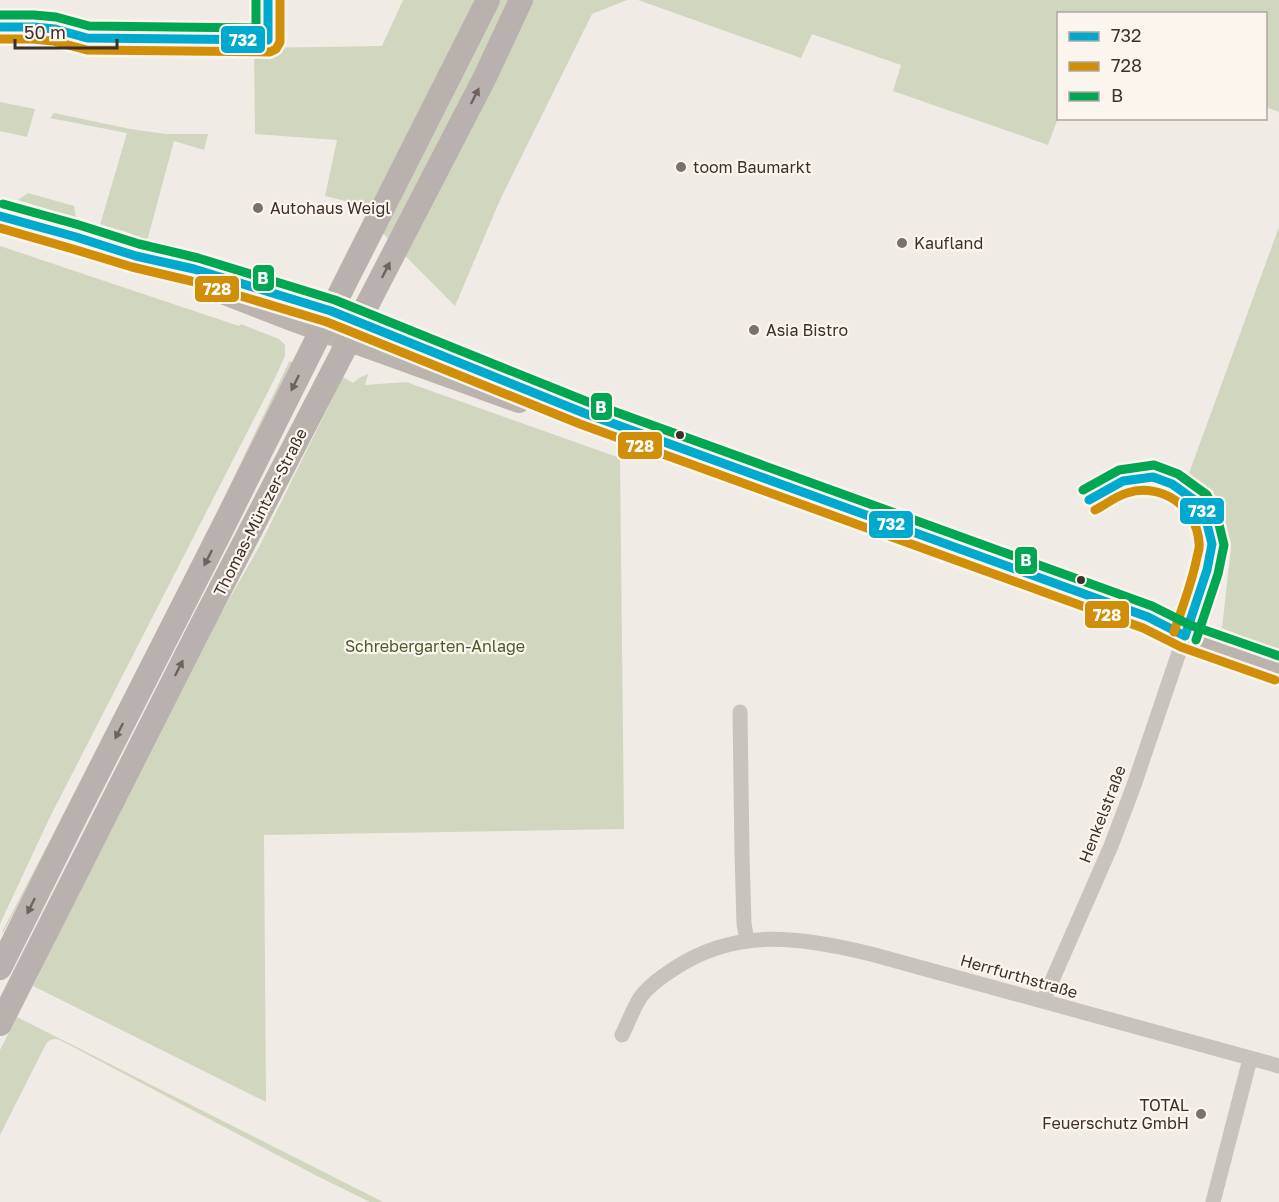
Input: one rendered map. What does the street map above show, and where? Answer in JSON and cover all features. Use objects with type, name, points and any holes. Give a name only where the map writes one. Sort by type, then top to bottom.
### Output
[{"type":"main road","name":"Thomas-Müntzer-Straße","points":[[0,967],[488,0]]},
{"type":"main road","name":"Thomas-Müntzer-Straße","points":[[2,1020],[199,630],[484,77],[521,0]]},
{"type":"main road","points":[[0,216],[136,256],[205,286],[326,321],[1136,626],[1185,636],[1279,669]]},
{"type":"street","name":"Henkelstraße","points":[[1042,1001],[1111,846],[1208,570],[1212,544],[1205,516],[1197,502],[1172,484]]},
{"type":"street","points":[[740,712],[744,924],[747,940]]},
{"type":"street","name":"Herrfurthstraße","points":[[622,1035],[641,997],[662,977],[692,958],[718,947],[747,940],[792,939],[837,946],[1279,1066]]},
{"type":"street","points":[[1213,1202],[1250,1059]]},
{"type":"green space","points":[[403,0],[627,0],[592,14],[500,200],[455,306],[353,203],[325,196],[337,140],[255,134],[254,48],[382,46]]},
{"type":"green space","points":[[638,0],[1279,0],[1279,112],[1267,107],[1267,12],[1057,12],[1057,120],[1048,145],[893,91],[901,65],[812,34],[801,58]]},
{"type":"green space","points":[[0,102],[35,109],[27,137],[0,131]]},
{"type":"green space","points":[[54,113],[166,134],[208,134],[204,150],[174,141],[147,241],[124,231],[100,225],[127,133],[50,118]]},
{"type":"green space","points":[[28,193],[74,206],[76,218],[18,200]]},
{"type":"green space","points":[[1279,227],[1279,651],[1222,628],[1231,548],[1216,507],[1188,476]]},
{"type":"green space","points":[[0,246],[239,326],[241,324],[279,339],[285,345],[285,356],[49,819],[0,924]]},
{"type":"green space","points":[[293,361],[82,784],[3,933],[219,508],[289,362]]},
{"type":"green space","name":"Schrebergarten-Anlage","points":[[368,374],[365,385],[406,382],[620,458],[624,829],[264,835],[266,1102],[33,986],[178,689],[259,547],[343,377],[353,383]]},
{"type":"green space","points":[[17,1017],[383,1202],[370,1202],[315,1175],[58,1039],[52,1039],[46,1044],[0,1135],[0,1050]]},
{"type":"transit line","name":"B","points":[[0,15],[56,17],[89,26],[256,28],[256,0]]},
{"type":"transit line","name":"732","points":[[0,27],[55,29],[87,38],[268,40],[268,0]]},
{"type":"transit line","name":"728","points":[[0,39],[53,41],[87,50],[270,52],[276,49],[280,42],[280,0]]},
{"type":"transit line","name":"B","points":[[3,204],[139,244],[198,258],[335,300],[588,402],[1152,606],[1190,625],[1279,656]]},
{"type":"transit line","name":"732","points":[[0,216],[136,256],[194,269],[331,311],[584,413],[1148,617],[1185,636]]},
{"type":"transit line","name":"728","points":[[0,228],[132,267],[191,281],[327,322],[580,424],[1143,628],[1181,647],[1275,680]]},
{"type":"transit line","name":"B","points":[[1083,490],[1119,470],[1154,465],[1178,474],[1207,495],[1216,512],[1224,545],[1218,574],[1196,640]]},
{"type":"transit line","name":"732","points":[[1089,500],[1123,481],[1153,477],[1172,484],[1197,502],[1205,516],[1212,544],[1207,570],[1185,636]]},
{"type":"transit line","name":"728","points":[[1095,510],[1127,493],[1153,491],[1175,500],[1192,518],[1197,530],[1199,549],[1190,586],[1174,632]]},
{"type":"place","name":"toom Baumarkt","points":[[681,167]]},
{"type":"place","name":"Autohaus Weigl","points":[[258,208]]},
{"type":"place","name":"Kaufland","points":[[902,243]]},
{"type":"place","name":"Asia Bistro","points":[[754,330]]},
{"type":"place","name":"TOTAL Feuerschutz GmbH","points":[[1201,1114]]}]
